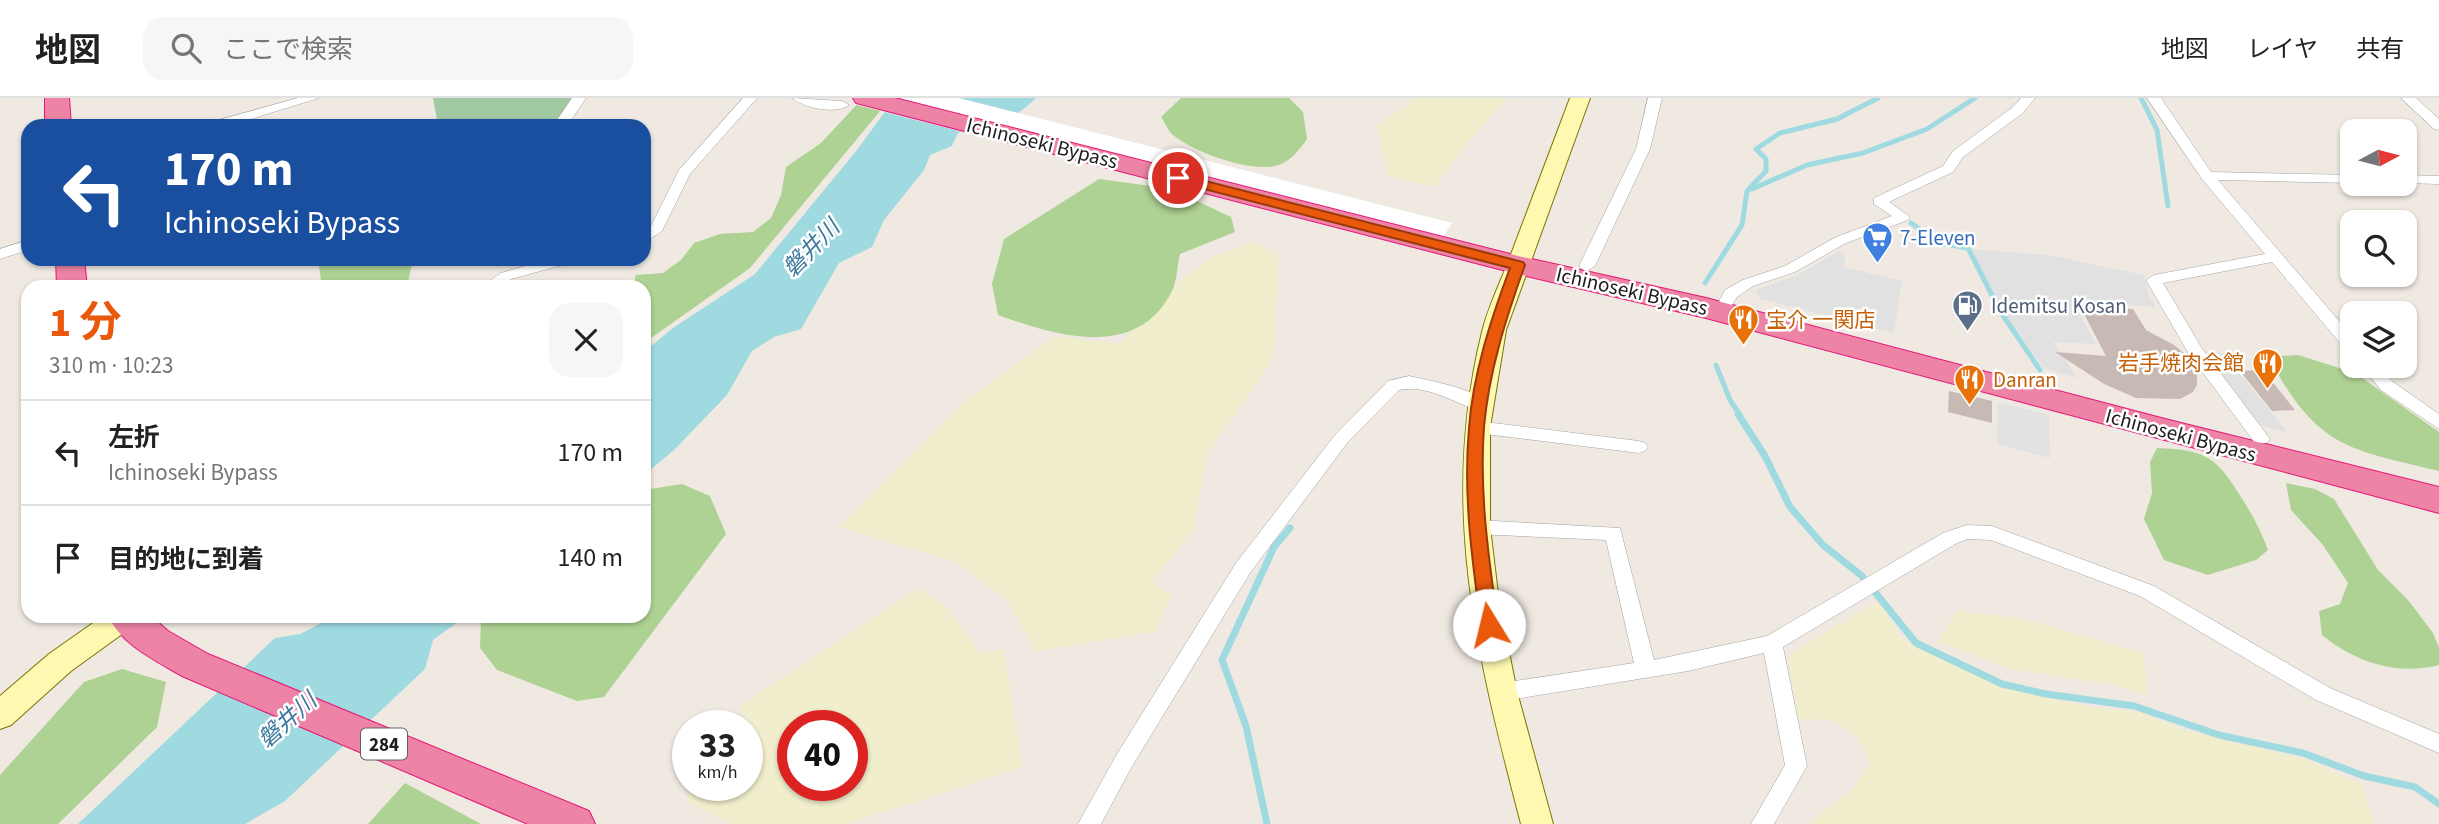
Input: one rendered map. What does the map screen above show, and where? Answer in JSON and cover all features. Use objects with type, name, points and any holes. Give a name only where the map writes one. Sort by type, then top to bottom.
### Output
[{"type":"highway","points":[[57,98],[58,119]]},
{"type":"highway","name":"Ichinoseki Bypass","points":[[919,98],[1587,278],[2245,452],[2439,500]]},
{"type":"highway","name":"Ichinoseki Bypass","points":[[853,102],[1442,238]]},
{"type":"highway","name":"Ichinoseki Bypass","points":[[1520,258],[1587,266],[2439,484]]},
{"type":"highway","name":"284","points":[[134,623],[155,642],[195,664],[574,824]]},
{"type":"street","points":[[232,119],[274,103],[312,98]]},
{"type":"street","points":[[565,119],[579,98]]},
{"type":"street","points":[[651,233],[657,228],[684,173],[750,98]]},
{"type":"street","points":[[799,98],[827,106],[853,102]]},
{"type":"street","points":[[1536,824],[1502,692],[1485,603],[1476,527],[1478,416],[1494,330],[1580,98]]},
{"type":"street","points":[[1587,266],[1643,149],[1655,98]]},
{"type":"street","points":[[1727,301],[1730,294],[1748,284],[1790,269],[1841,240],[1903,217],[1879,201],[1948,169],[1958,154],[2018,110],[2028,98]]},
{"type":"street","points":[[2154,98],[2207,176],[2273,257],[2340,332]]},
{"type":"street","points":[[2408,98],[2439,126]]},
{"type":"street","points":[[2207,176],[2340,179]]},
{"type":"street","points":[[2417,179],[2439,180]]},
{"type":"street","points":[[0,254],[21,248]]},
{"type":"street","points":[[2261,439],[2195,350],[2154,280],[2273,257]]},
{"type":"street","points":[[506,276],[511,266]]},
{"type":"street","points":[[500,280],[543,266]]},
{"type":"street","points":[[2380,378],[2439,423]]},
{"type":"street","points":[[1089,824],[1124,761],[1242,568],[1340,439],[1394,385],[1409,382],[1460,395],[1478,416],[1639,447]]},
{"type":"street","points":[[1476,527],[1614,533],[1646,670]]},
{"type":"street","points":[[1502,692],[1688,663],[1772,643],[1950,538],[1967,531],[1992,533],[2147,591],[2323,694],[2439,744]]},
{"type":"street","points":[[0,716],[49,669],[83,642],[114,623]]},
{"type":"street","points":[[1762,824],[1796,766],[1772,643]]},
{"type":"shaded area","points":[[1412,98],[1507,98],[1468,142],[1435,187],[1388,176],[1377,125],[1407,106]]},
{"type":"shaded area","points":[[1253,242],[1279,255],[1273,359],[1208,453],[1193,530],[1151,582],[1172,595],[1154,632],[1036,651],[1007,600],[958,563],[839,527],[966,400],[1055,336],[1120,344],[1184,277],[1212,257]]},
{"type":"shaded area","points":[[1971,249],[2048,255],[2144,275],[2148,294],[2156,307],[2073,301],[2096,344],[2053,342],[2078,378],[2043,368],[2005,317]]},
{"type":"shaded area","points":[[1839,251],[1845,253],[1844,267],[1902,281],[1894,333],[1760,299],[1755,290],[1798,275]]},
{"type":"shaded area","points":[[2214,351],[2224,354],[2287,432],[2259,425],[2201,352]]},
{"type":"shaded area","points":[[1998,402],[2049,415],[2050,458],[1997,444]]},
{"type":"shaded area","points":[[918,588],[947,607],[980,654],[1004,649],[1022,767],[847,824],[731,824],[686,802],[763,801],[763,710],[743,710],[740,706]]},
{"type":"shaded area","points":[[1878,601],[1903,640],[2004,688],[2096,708],[2139,712],[2181,729],[2307,760],[2361,784],[2375,824],[1809,824],[1852,789],[1871,761],[1856,736],[1831,720],[1798,719],[1788,655]]},
{"type":"shaded area","points":[[1957,611],[2020,618],[2144,653],[2147,697],[2116,685],[2015,670],[1938,642]]},
{"type":"green space","points":[[433,98],[572,98],[558,119],[437,119]]},
{"type":"green space","points":[[863,98],[881,110],[750,268],[651,338],[651,280],[635,280],[636,275],[663,273],[681,260],[694,243],[720,234],[753,232],[771,218],[781,195],[786,167],[821,143]]},
{"type":"green space","points":[[1181,98],[1289,98],[1303,112],[1307,139],[1290,159],[1275,166],[1251,166],[1222,159],[1194,148],[1170,131],[1161,117]]},
{"type":"green space","points":[[1099,179],[1151,186],[1184,195],[1231,217],[1235,232],[1180,254],[1174,287],[1157,313],[1138,327],[1117,335],[1069,335],[998,315],[992,284],[1004,239]]},
{"type":"green space","points":[[319,266],[412,266],[408,280],[321,280]]},
{"type":"green space","points":[[2298,355],[2340,368],[2340,378],[2362,378],[2439,432],[2439,471],[2362,451],[2324,431],[2307,415],[2274,367],[2275,360],[2280,356]]},
{"type":"green space","points":[[2157,448],[2187,451],[2208,458],[2216,464],[2245,503],[2268,550],[2256,560],[2208,575],[2164,560],[2144,519],[2152,493],[2150,462]]},
{"type":"green space","points":[[2286,483],[2315,489],[2334,499],[2378,570],[2408,600],[2433,633],[2439,648],[2439,665],[2408,669],[2377,664],[2348,653],[2322,635],[2319,611],[2340,604],[2348,583],[2323,545],[2291,510]]},
{"type":"green space","points":[[682,484],[710,496],[726,534],[604,697],[577,701],[497,670],[480,648],[481,623],[651,623],[651,489]]},
{"type":"green space","points":[[122,669],[166,682],[157,727],[58,824],[0,824],[0,775],[84,682]]},
{"type":"green space","points":[[405,783],[481,824],[368,824]]},
{"type":"water","name":"磐井川","points":[[901,98],[1036,98],[1010,117],[958,133],[952,146],[930,155],[924,170],[884,220],[872,247],[839,263],[801,329],[774,337],[752,351],[727,395],[673,451],[651,469],[651,346],[673,328],[755,274],[857,150],[892,102]]},
{"type":"water","name":"磐井川","points":[[321,623],[456,623],[433,640],[425,669],[285,801],[245,824],[78,824],[275,638],[300,634]]},
{"type":"pier","points":[[860,98],[959,98],[1452,223],[1434,252],[853,104]]},
{"type":"building","points":[[2080,306],[2133,309],[2146,330],[2174,345],[2186,355],[2197,371],[2197,385],[2193,392],[2180,399],[2136,398],[2104,384],[2055,352],[2106,356]]},
{"type":"building","name":"岩手焼肉会館","points":[[2263,370],[2295,410],[2272,411],[2240,371]]},
{"type":"building","name":"Danran","points":[[1949,391],[1992,401],[1992,423],[1948,412]]},
{"type":"waterway","points":[[1705,283],[1742,225],[1747,191],[1766,171],[1766,159],[1756,149],[1780,133],[1837,119],[1878,98]]},
{"type":"waterway","points":[[1752,189],[1807,165],[1863,153],[1927,129],[1975,98]]},
{"type":"waterway","points":[[2141,98],[2157,130],[2168,206]]},
{"type":"waterway","points":[[1911,223],[1939,243],[1968,248],[2000,311],[2040,370]]},
{"type":"waterway","points":[[1716,365],[1730,400],[1740,415]]},
{"type":"waterway","points":[[1738,414],[1765,456],[1790,507],[1823,545],[1862,576],[1916,643],[2002,684],[2046,694],[2134,706],[2219,735],[2303,753],[2364,776],[2415,787],[2439,804]]},
{"type":"waterway","points":[[1267,824],[1246,726],[1222,660],[1274,547],[1290,528]]},
{"type":"place","name":"7-Eleven","points":[[1877,265]]},
{"type":"place","name":"Idemitsu Kosan","points":[[1968,333]]},
{"type":"place","name":"宝介 一関店","points":[[1743,347]]},
{"type":"place","name":"岩手焼肉会館","points":[[2267,390]]},
{"type":"place","name":"Danran","points":[[1970,407]]},
{"type":"route","points":[[1178,178],[1518,265],[1494,330],[1477,427],[1476,527],[1489,625]]}]
